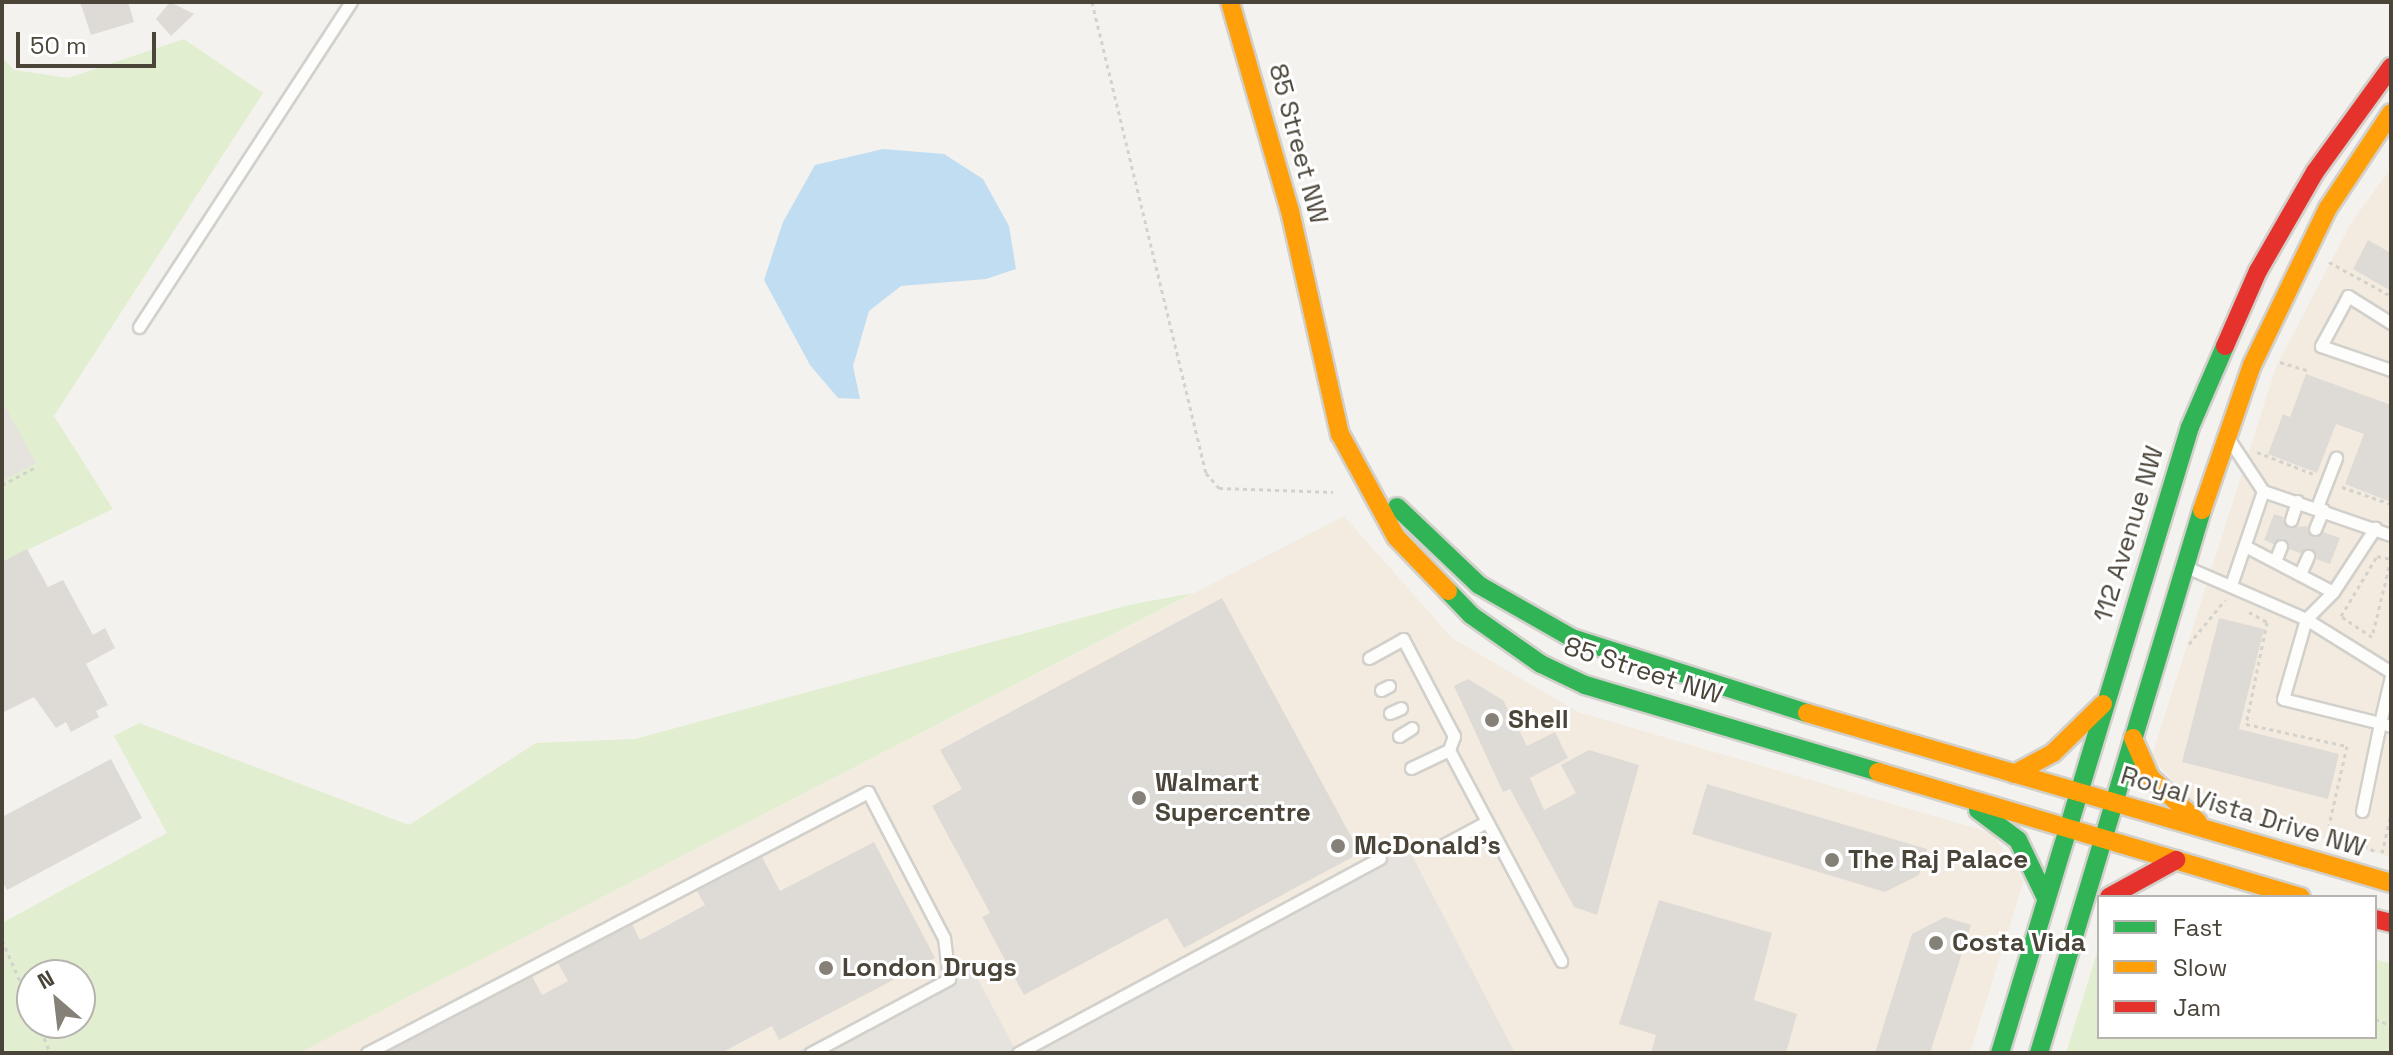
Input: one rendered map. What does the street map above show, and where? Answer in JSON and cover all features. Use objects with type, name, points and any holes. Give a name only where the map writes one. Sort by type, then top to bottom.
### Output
[{"type":"street","name":"85 Street NW","points":[[1230,2],[1263,104],[1340,434],[1373,500],[1419,566],[1504,640],[1585,685],[2068,827]]},
{"type":"street","name":"112 Avenue NW","points":[[2000,1053],[2045,896],[2190,427],[2227,332],[2315,172],[2391,67]]},
{"type":"street","points":[[2039,1053],[2227,436],[2295,270],[2328,208],[2391,113]]},
{"type":"street","name":"85 Street NW","points":[[1320,347],[1359,444],[1400,512],[1447,561],[1529,617],[1637,662],[2079,791]]},
{"type":"street","points":[[2014,774],[2053,753],[2104,703]]},
{"type":"street","points":[[2133,738],[2151,779],[2206,828]]},
{"type":"street","name":"Royal Vista Drive NW","points":[[2079,791],[2391,883]]},
{"type":"street","points":[[1973,801],[1983,817],[2018,840],[2045,896]]},
{"type":"street","points":[[2068,827],[2294,895]]},
{"type":"street","points":[[2113,895],[2176,860]]},
{"type":"street","points":[[2074,940],[2097,910]]},
{"type":"lane","points":[[139,327],[351,2]]},
{"type":"lane","points":[[2391,323],[2348,296],[2321,346],[2391,370]]},
{"type":"lane","points":[[2227,436],[2263,491],[2391,535]]},
{"type":"lane","points":[[2315,529],[2336,458]]},
{"type":"lane","points":[[2231,585],[2263,491]]},
{"type":"lane","points":[[2291,520],[2297,501]]},
{"type":"lane","points":[[2375,528],[2333,592],[2306,619],[2283,699],[2385,725]]},
{"type":"lane","points":[[2245,546],[2333,592]]},
{"type":"lane","points":[[2275,561],[2281,546]]},
{"type":"lane","points":[[2300,574],[2308,556]]},
{"type":"lane","points":[[2185,567],[2306,619],[2391,674],[2385,725],[2362,811]]},
{"type":"lane","points":[[1369,658],[1403,639],[1438,714],[1454,736],[1449,750],[1411,768]]},
{"type":"lane","points":[[1399,736],[1412,728]]},
{"type":"lane","points":[[1449,750],[1561,961]]},
{"type":"lane","points":[[367,1053],[868,792],[944,938],[949,979],[811,1053]]},
{"type":"lane","points":[[1445,844],[1486,822]]},
{"type":"lane","points":[[1018,1053],[1380,858]]},
{"type":"path","points":[[1092,2],[1206,473],[1219,488],[1333,492]]},
{"type":"path","points":[[2325,260],[2391,296]]},
{"type":"path","points":[[2277,360],[2307,370]]},
{"type":"path","points":[[2246,448],[2317,476]]},
{"type":"path","points":[[2,485],[34,468]]},
{"type":"path","points":[[2339,495],[2342,486],[2391,504]]},
{"type":"path","points":[[2377,556],[2391,559],[2372,637],[2341,616],[2377,556]]},
{"type":"path","points":[[2182,653],[2226,600],[2221,597]]},
{"type":"path","points":[[2240,607],[2267,622],[2246,724],[2347,746],[2329,825],[2381,857],[2391,814]]},
{"type":"path","points":[[2,940],[16,972]]},
{"type":"shaded area","points":[[2391,168],[2391,857],[2193,802],[2151,758],[2276,367],[2351,223]]},
{"type":"shaded area","points":[[2,401],[36,463],[2,481]]},
{"type":"shaded area","points":[[1344,516],[1452,638],[1578,712],[1992,833],[2024,880],[1970,1053],[299,1053]]},
{"type":"shaded area","points":[[1407,846],[1515,1053],[1018,1053],[1247,930]]},
{"type":"shaded area","points":[[969,962],[1017,1053],[795,1053]]},
{"type":"green space","points":[[184,39],[263,93],[54,416],[113,509],[2,562],[2,57],[14,70],[68,78]]},
{"type":"green space","points":[[1193,593],[299,1053],[2,1053],[2,923],[167,833],[114,736],[139,723],[409,825],[536,743],[635,739],[1129,605]]},
{"type":"green space","points":[[2097,952],[2097,1039],[2377,1039],[2377,960],[2391,964],[2391,1053],[2066,1053]]},
{"type":"water","points":[[883,149],[944,154],[983,179],[1009,226],[1016,269],[986,279],[901,286],[869,311],[853,366],[860,399],[838,398],[810,365],[764,280],[783,222],[815,165]]},
{"type":"building","points":[[80,2],[128,2],[134,22],[91,35]]},
{"type":"building","points":[[170,2],[194,14],[171,36],[156,19]]},
{"type":"building","points":[[2368,240],[2391,253],[2391,291],[2353,269]]},
{"type":"building","points":[[2306,374],[2391,405],[2391,502],[2345,484],[2364,434],[2336,424],[2317,473],[2268,454],[2283,414],[2290,417]]},
{"type":"building","points":[[2274,514],[2283,517],[2288,528],[2307,526],[2312,537],[2323,532],[2340,538],[2330,564],[2316,559],[2311,548],[2300,553],[2289,549],[2283,538],[2273,544],[2264,540]]},
{"type":"building","points":[[27,549],[48,587],[63,580],[93,635],[105,628],[115,648],[86,664],[108,705],[96,711],[99,717],[71,732],[66,722],[56,728],[34,697],[2,713],[2,562]]},
{"type":"building","name":"Walmart Supercentre","points":[[1222,598],[1360,853],[1184,948],[1167,918],[1024,995],[982,917],[990,913],[932,806],[962,789],[940,750]]},
{"type":"building","points":[[2219,618],[2264,629],[2239,729],[2339,754],[2328,799],[2182,762]]},
{"type":"building","points":[[1468,679],[1503,700],[1527,746],[1555,732],[1568,758],[1530,778],[1544,810],[1576,793],[1561,765],[1589,750],[1639,765],[1597,915],[1574,907],[1510,789],[1503,792],[1454,686]]},
{"type":"building","points":[[111,759],[142,818],[7,890],[2,881],[2,817]]},
{"type":"building","points":[[1707,784],[1927,849],[1919,875],[1885,892],[1692,834]]},
{"type":"building","points":[[874,842],[935,958],[779,1040],[772,1026],[721,1053],[385,1053],[532,976],[542,995],[568,981],[558,963],[632,924],[640,940],[705,905],[697,891],[762,857],[780,891]]},
{"type":"building","points":[[1659,900],[1772,933],[1754,1000],[1797,1014],[1786,1053],[1651,1053],[1656,1035],[1619,1024]]},
{"type":"building","points":[[1945,917],[1971,925],[1930,1053],[1875,1053],[1912,934]]},
{"type":"traffic: fast","points":[[2000,1053],[2190,427],[2225,346]]},
{"type":"traffic: fast","points":[[1397,507],[1479,585],[1572,638],[1807,713]]},
{"type":"traffic: fast","points":[[2039,1053],[2202,510]]},
{"type":"traffic: fast","points":[[1448,591],[1471,615],[1541,664],[1585,685],[1878,772]]},
{"type":"traffic: fast","points":[[1978,810],[2018,840],[2045,896]]},
{"type":"traffic: slow","points":[[1230,2],[1290,211],[1340,434],[1396,537],[1448,591]]},
{"type":"traffic: slow","points":[[2202,510],[2252,365],[2328,208],[2391,113]]},
{"type":"traffic: slow","points":[[2014,774],[2053,753],[2103,704]]},
{"type":"traffic: slow","points":[[1807,713],[2391,883]]},
{"type":"traffic: slow","points":[[2133,738],[2150,777],[2198,822]]},
{"type":"traffic: slow","points":[[1878,772],[2294,895]]},
{"type":"traffic: jam","points":[[2225,346],[2258,271],[2315,172],[2391,67]]},
{"type":"traffic: jam","points":[[2113,895],[2176,860]]},
{"type":"traffic: jam","points":[[2377,920],[2391,923]]},
{"type":"place","name":"Shell","points":[[1492,720]]},
{"type":"place","name":"Walmart Supercentre","points":[[1139,798]]},
{"type":"place","name":"McDonald's","points":[[1338,846]]},
{"type":"place","name":"The Raj Palace","points":[[1832,860]]},
{"type":"place","name":"Costa Vida","points":[[1936,943]]},
{"type":"place","name":"London Drugs","points":[[826,968]]}]
